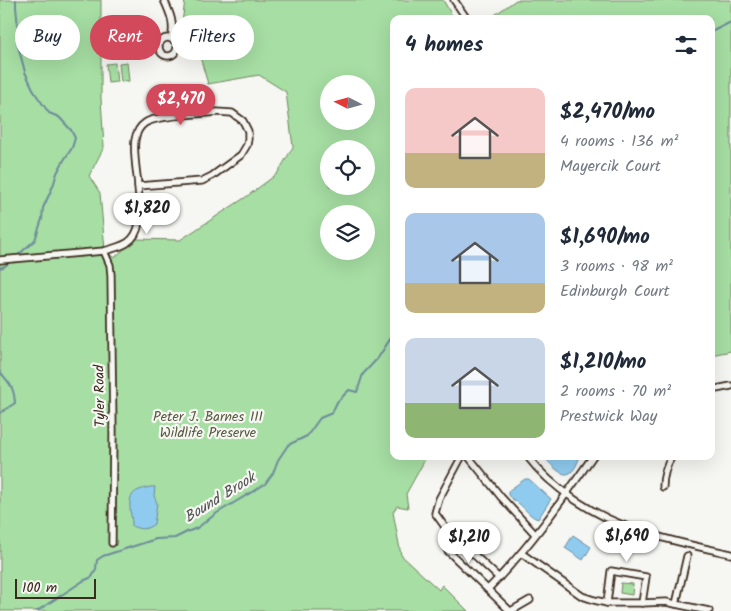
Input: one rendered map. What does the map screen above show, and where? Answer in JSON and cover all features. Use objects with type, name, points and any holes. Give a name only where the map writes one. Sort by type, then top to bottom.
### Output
[{"type":"street","points":[[164,0],[171,17]]},
{"type":"street","points":[[454,0],[464,15]]},
{"type":"street","points":[[0,260],[104,251],[127,243],[133,239],[139,223],[134,146],[137,132],[145,123],[156,118],[226,112],[232,113],[243,121],[248,131],[247,145],[244,151],[236,160],[212,176],[196,183],[138,186]]},
{"type":"street","name":"Tyler Road","points":[[104,251],[110,265],[111,274],[112,542]]},
{"type":"street","points":[[715,389],[731,386]]},
{"type":"street","points":[[460,460],[439,499],[435,513],[445,527],[499,578]]},
{"type":"street","points":[[471,460],[501,497],[535,534]]},
{"type":"street","points":[[531,460],[542,473],[567,494],[632,529],[731,554]]},
{"type":"street","points":[[488,589],[521,553],[567,494],[590,460]]},
{"type":"street","points":[[662,487],[665,470],[670,460]]},
{"type":"street","points":[[453,535],[448,551],[511,611],[530,600]]},
{"type":"street","points":[[521,553],[582,596],[594,600],[607,603],[666,602],[709,611]]},
{"type":"street","points":[[676,604],[687,556]]},
{"type":"street","points":[[607,603],[611,571],[646,577],[642,603]]},
{"type":"green space","name":"Peter J. Barnes III Wildlife Preserve","points":[[0,0],[101,0],[101,15],[90,15],[90,60],[101,60],[104,147],[89,176],[100,193],[105,250],[114,258],[136,239],[180,240],[246,197],[277,174],[293,147],[286,92],[259,75],[208,84],[201,60],[254,60],[254,15],[183,15],[185,0],[443,0],[452,15],[390,15],[390,460],[425,460],[406,494],[408,508],[397,506],[393,512],[401,555],[439,590],[442,585],[468,611],[0,611]]},
{"type":"green space","points":[[516,0],[731,0],[731,351],[715,354],[715,15],[495,15]]},
{"type":"green space","points":[[127,62],[129,81],[121,82],[119,63]]},
{"type":"green space","points":[[115,63],[117,82],[108,83],[106,64]]},
{"type":"green space","points":[[621,583],[633,584],[632,595],[620,593]]},
{"type":"water","points":[[547,460],[578,460],[576,466],[568,474],[563,474]]},
{"type":"water","points":[[525,479],[529,479],[551,499],[538,519],[508,495],[508,491]]},
{"type":"water","points":[[155,487],[154,496],[157,503],[154,524],[143,529],[132,526],[131,497],[139,490]]},
{"type":"water","points":[[573,535],[591,547],[583,560],[565,548]]},
{"type":"waterway","points":[[16,0],[17,42],[25,72],[35,93],[49,113],[59,117],[71,130],[75,138],[72,148],[57,173],[43,208],[42,219],[35,240],[16,257]]},
{"type":"waterway","name":"Bound Brook","points":[[715,30],[731,22]]},
{"type":"waterway","points":[[0,268],[12,260]]},
{"type":"waterway","name":"Bound Brook","points":[[37,611],[92,577],[96,569],[97,560],[103,556],[156,539],[175,538],[197,528],[217,513],[265,484],[288,445],[307,436],[320,418],[332,413],[337,402],[349,390],[357,392],[363,374],[378,358],[390,339]]},
{"type":"waterway","points":[[0,372],[11,386],[15,403],[0,413]]}]
